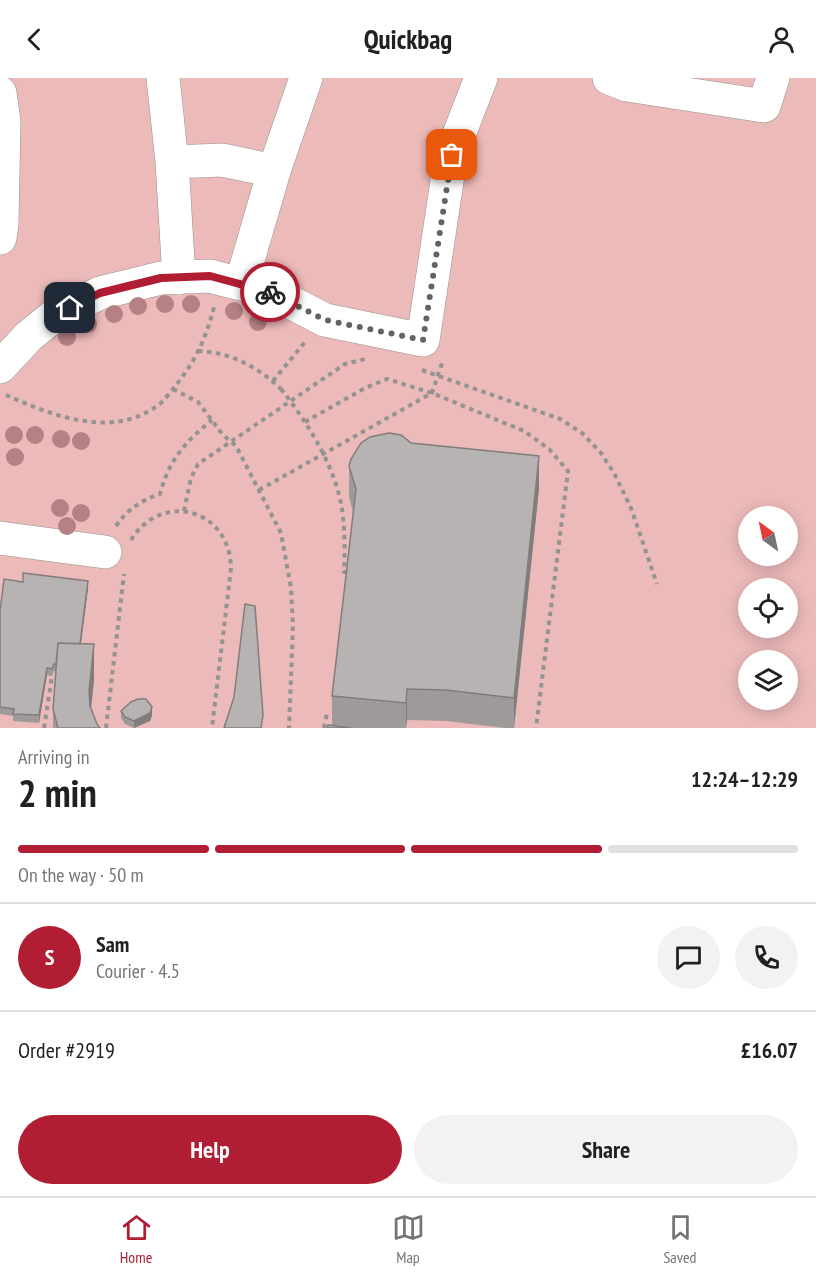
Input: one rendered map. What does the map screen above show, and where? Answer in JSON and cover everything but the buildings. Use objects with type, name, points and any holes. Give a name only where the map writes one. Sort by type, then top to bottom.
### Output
[{"type":"lane","points":[[163,78],[172,162],[178,278]]},
{"type":"lane","points":[[231,281],[274,171],[305,78]]},
{"type":"lane","points":[[0,367],[29,336],[55,315],[100,293],[161,278],[210,276],[269,291],[325,320],[423,340],[452,155],[481,78]]},
{"type":"lane","points":[[622,80],[764,106],[773,78]]},
{"type":"lane","points":[[0,93],[4,121],[0,238]]},
{"type":"lane","points":[[172,162],[222,160],[274,171]]},
{"type":"lane","points":[[0,538],[119,555]]},
{"type":"path","points":[[0,392],[64,418],[85,422],[113,422],[128,419],[154,408],[163,401],[187,372],[231,281]]},
{"type":"path","points":[[273,381],[309,338]]},
{"type":"path","points":[[198,351],[230,355],[268,377],[297,409],[315,439],[332,475],[341,503],[344,572],[350,572]]},
{"type":"path","points":[[184,511],[190,478],[198,464],[345,364],[367,359]]},
{"type":"path","points":[[417,369],[560,418],[582,433],[601,453],[614,473],[631,508],[657,584]]},
{"type":"path","points":[[305,422],[365,388],[387,379],[432,393],[524,431],[549,448],[568,471],[536,728]]},
{"type":"path","points":[[173,389],[198,402],[237,447],[280,532],[291,588],[293,626],[289,728]]},
{"type":"path","points":[[259,490],[432,393]]},
{"type":"path","points":[[106,728],[119,555],[111,533],[125,513],[142,500],[160,494],[166,473],[176,455],[194,434],[212,420]]},
{"type":"path","points":[[119,555],[131,538],[147,522],[161,514],[184,511],[201,516],[216,527],[226,541],[231,558],[212,728]]},
{"type":"path","points":[[44,728],[52,676]]},
{"type":"path","points":[[324,728],[327,713]]},
{"type":"shaded area","points":[[0,78],[816,78],[816,728],[0,728]]},
{"type":"way so far","points":[[270,292],[325,320],[423,340],[452,155]]},
{"type":"route","points":[[70,308],[100,293],[161,278],[210,276],[270,292]]}]
